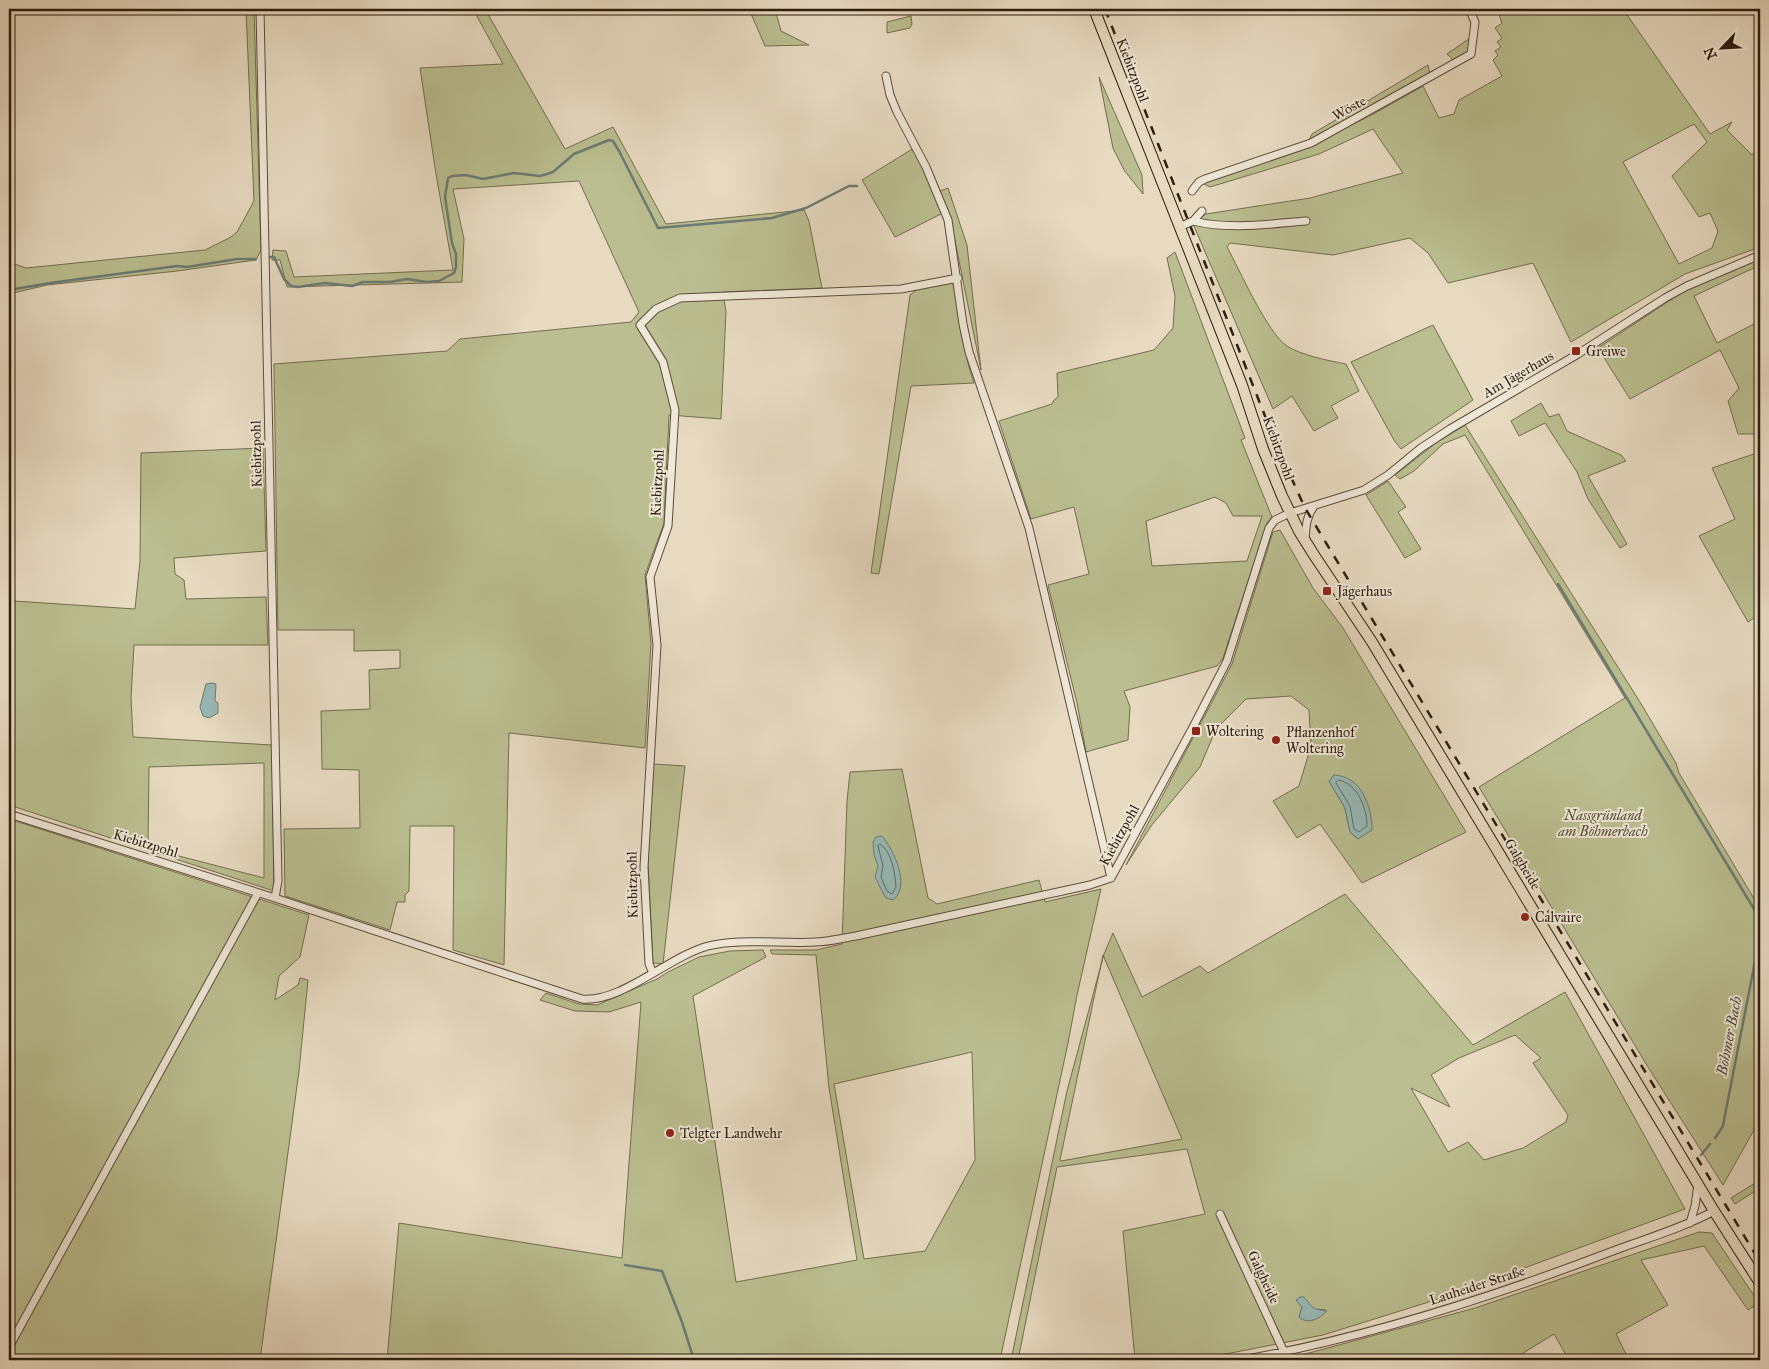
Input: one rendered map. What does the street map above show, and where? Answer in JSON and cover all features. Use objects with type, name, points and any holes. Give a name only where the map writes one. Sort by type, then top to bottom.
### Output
[{"type":"main road","name":"Kiebitzpohl","points":[[1094,9],[1242,385],[1271,472],[1290,513]]},
{"type":"main road","name":"Galgheide","points":[[1290,513],[1305,540],[1372,642],[1714,1211],[1760,1283]]},
{"type":"street","name":"Kiebitzpohl","points":[[260,9],[278,881],[275,898]]},
{"type":"street","name":"Wöste","points":[[1192,192],[1199,182],[1205,179],[1311,143],[1471,54],[1475,22],[1469,9]]},
{"type":"street","name":"Kiebitzpohl","points":[[886,76],[897,112],[926,167],[948,220],[958,278],[963,324],[969,352],[1029,528],[1111,878]]},
{"type":"street","points":[[1180,227],[1193,221],[1202,211]]},
{"type":"street","points":[[1193,221],[1210,225],[1258,225],[1306,221]]},
{"type":"street","name":"Am Jägerhaus","points":[[1290,513],[1364,490],[1388,475],[1450,428],[1578,354],[1665,298],[1686,286],[1760,255]]},
{"type":"street","name":"Kiebitzpohl","points":[[653,973],[648,964],[644,867],[657,645],[650,577],[668,526],[675,410],[663,362],[640,325],[656,309],[680,298],[901,289],[958,278]]},
{"type":"street","points":[[1305,540],[1308,514],[1314,505]]},
{"type":"street","name":"Kiebitzpohl","points":[[9,814],[258,892],[582,999],[601,998],[612,994],[686,955],[708,946],[730,943],[827,941],[1090,885],[1111,878],[1192,729],[1227,661],[1270,528],[1275,520],[1290,513]]},
{"type":"street","points":[[9,1347],[258,892]]},
{"type":"street","points":[[1690,1222],[1695,1206],[1698,1184]]},
{"type":"street","name":"Lauheider Straße","points":[[1241,1360],[1326,1343],[1456,1306],[1569,1268],[1714,1211]]},
{"type":"street","name":"Galgheide","points":[[1220,1214],[1284,1352]]},
{"type":"green space","points":[[246,9],[254,9],[261,250],[256,260],[177,271],[47,285],[9,294],[9,262],[26,268],[205,250],[237,232],[254,201]]},
{"type":"green space","points":[[473,9],[485,9],[565,149],[613,127],[666,224],[804,210],[809,221],[822,288],[723,292],[726,312],[721,419],[669,415],[664,523],[645,575],[651,643],[645,748],[509,733],[504,965],[453,950],[454,826],[410,826],[409,891],[405,895],[405,902],[397,902],[390,930],[285,896],[284,829],[360,828],[359,770],[322,769],[321,711],[370,709],[369,670],[400,668],[400,650],[354,651],[354,630],[278,630],[274,364],[447,351],[460,339],[631,322],[639,312],[579,181],[453,189],[464,239],[462,282],[287,287],[280,260],[272,260],[273,250],[286,251],[294,277],[453,270],[420,68],[503,64]]},
{"type":"green space","points":[[749,9],[775,9],[781,31],[809,45],[765,46]]},
{"type":"green space","points":[[1508,9],[1623,9],[1710,134],[1732,122],[1727,130],[1752,155],[1760,146],[1760,247],[1685,274],[1571,342],[1533,263],[1448,283],[1428,253],[1410,238],[1333,255],[1230,243],[1227,247],[1246,285],[1271,329],[1279,339],[1287,346],[1299,352],[1346,364],[1359,391],[1331,406],[1338,418],[1314,431],[1292,396],[1273,409],[1193,224],[1206,214],[1310,198],[1403,173],[1373,129],[1319,154],[1210,187],[1204,184],[1212,178],[1312,145],[1423,86],[1439,118],[1454,114],[1459,100],[1502,76],[1493,60],[1498,55],[1495,51],[1501,47],[1497,42],[1502,38],[1495,28],[1502,23],[1499,14]],"holes":[[[1694,124],[1707,142],[1672,176],[1699,217],[1710,213],[1718,231],[1712,248],[1679,264],[1623,162]]]},
{"type":"green space","points":[[911,16],[912,24],[910,28],[887,33],[887,22]]},
{"type":"green space","points":[[1470,38],[1468,53],[1454,61],[1447,54]]},
{"type":"green space","points":[[1428,65],[1430,74],[1309,140],[1312,134]]},
{"type":"green space","points":[[1099,77],[1142,175],[1143,194],[1124,170],[1113,148]]},
{"type":"green space","points":[[914,148],[943,213],[895,237],[862,180]]},
{"type":"green space","points":[[948,188],[967,245],[981,370],[951,221],[940,191]]},
{"type":"green space","points":[[1175,252],[1245,438],[1241,440],[1272,517],[1267,523],[1223,658],[1217,666],[1124,691],[1130,707],[1128,740],[1086,752],[1077,703],[1048,585],[1089,574],[1074,507],[1031,519],[999,421],[1052,404],[1058,397],[1057,373],[1154,350],[1173,328],[1175,296],[1167,258]],"holes":[[[1215,497],[1226,503],[1233,516],[1262,516],[1247,561],[1152,566],[1146,521]]]},
{"type":"green space","points":[[1755,260],[1758,266],[1694,296],[1717,343],[1760,321],[1760,441],[1755,434],[1738,434],[1728,401],[1739,388],[1720,350],[1630,399],[1598,348],[1690,287]]},
{"type":"green space","points":[[950,282],[956,287],[965,347],[974,383],[911,386],[879,574],[871,573],[910,295],[919,288]]},
{"type":"green space","points":[[1433,325],[1473,400],[1401,449],[1394,440],[1351,362]]},
{"type":"green space","points":[[1541,403],[1549,417],[1559,414],[1567,431],[1621,455],[1626,461],[1588,476],[1627,544],[1620,548],[1588,499],[1577,472],[1545,423],[1519,436],[1511,421]]},
{"type":"green space","name":"Nassgrünland am Böhmerbach","points":[[1465,425],[1640,702],[1676,763],[1679,773],[1756,902],[1760,883],[1760,1091],[1754,1130],[1723,1185],[1648,1067],[1479,787],[1625,698],[1465,435],[1443,444],[1414,471],[1400,479],[1395,475],[1436,443]]},
{"type":"green space","points":[[263,448],[266,551],[174,558],[175,574],[184,580],[186,599],[266,597],[268,645],[134,645],[131,698],[133,737],[272,745],[274,891],[9,805],[9,677],[14,601],[135,609],[140,561],[141,453]],"holes":[[[264,763],[264,878],[148,848],[149,767]]]},
{"type":"green space","points":[[1760,452],[1760,614],[1748,622],[1699,536],[1735,519],[1712,468]]},
{"type":"green space","points":[[1388,481],[1406,507],[1398,512],[1421,549],[1405,558],[1366,495]]},
{"type":"green space","points":[[1280,530],[1313,588],[1343,628],[1466,832],[1362,883],[1320,824],[1297,838],[1273,801],[1299,786],[1311,746],[1309,710],[1291,696],[1246,699],[1216,729],[1200,767],[1151,826],[1126,865],[1232,664],[1273,532]],"holes":[[[1334,775],[1358,839],[1350,832],[1345,808],[1329,781]]]},
{"type":"green space","points":[[653,764],[685,766],[663,964],[653,963],[648,863]]},
{"type":"green space","points":[[902,769],[928,898],[937,904],[1039,880],[1045,902],[1101,889],[1000,1360],[387,1360],[399,1223],[622,1258],[641,1002],[609,1012],[575,1011],[540,1000],[546,993],[579,1004],[597,1005],[657,979],[699,957],[730,951],[763,950],[766,957],[693,996],[736,1282],[857,1260],[829,1088],[816,955],[772,954],[770,950],[816,950],[842,944],[847,801],[850,772]],"holes":[[[972,1052],[975,1160],[925,1251],[864,1259],[834,1084]]]},
{"type":"green space","points":[[9,819],[309,915],[300,957],[279,976],[275,1000],[298,985],[300,978],[308,980],[299,1071],[260,1360],[9,1360]]},
{"type":"green space","points":[[1345,894],[1473,1045],[1565,992],[1685,1209],[1448,1296],[1323,1335],[1195,1360],[1135,1360],[1123,1231],[1205,1214],[1187,1149],[1057,1167],[1018,1360],[1011,1360],[1067,1091],[1100,967],[1060,1160],[1182,1139],[1103,956],[1113,933],[1142,997],[1200,966],[1208,973]],"holes":[[[1515,1035],[1541,1058],[1533,1063],[1568,1115],[1566,1122],[1523,1148],[1484,1160],[1468,1142],[1448,1152],[1411,1088],[1450,1107],[1431,1075],[1459,1058]],[[1307,1301],[1309,1306],[1315,1309],[1326,1310],[1299,1317],[1302,1307],[1299,1303]]]},
{"type":"green space","points":[[1760,1180],[1760,1188],[1735,1204],[1731,1198]]},
{"type":"green space","points":[[1699,1232],[1712,1233],[1759,1303],[1748,1310],[1704,1246],[1641,1260],[1668,1305],[1616,1334],[1629,1360],[1569,1360],[1554,1334],[1512,1360],[1276,1360],[1298,1356],[1475,1308]]},
{"type":"water","points":[[206,684],[216,684],[215,701],[218,703],[218,713],[209,718],[203,716],[200,707]]},
{"type":"water","points":[[1334,775],[1351,781],[1358,787],[1367,802],[1372,830],[1358,839],[1350,832],[1345,808],[1329,781]]},
{"type":"water","points":[[882,836],[896,859],[901,877],[901,886],[893,900],[886,898],[875,877],[878,866],[874,855],[873,842],[876,837]]},
{"type":"water","points":[[1304,1297],[1316,1309],[1327,1311],[1310,1321],[1302,1319],[1299,1317],[1302,1307],[1296,1300]]},
{"type":"waterway","points":[[269,257],[274,257],[284,279],[291,286],[298,287],[325,283],[352,286],[363,282],[390,282],[407,279],[427,282],[439,281],[454,273],[456,267],[456,254],[452,243],[445,197],[448,178],[466,175],[483,179],[514,173],[540,176],[553,172],[574,154],[609,140],[613,141],[619,151],[658,228],[772,218],[806,208],[849,186],[857,186]]},
{"type":"waterway","points":[[9,290],[177,266],[187,267],[237,259],[256,259]]},
{"type":"waterway","points":[[1558,584],[1760,919]]},
{"type":"waterway","name":"Böhmer Bach","points":[[1715,1138],[1723,1126],[1760,936]]},
{"type":"waterway","name":"Böhmer Bach","points":[[1701,1155],[1710,1144]]},
{"type":"waterway","points":[[625,1265],[662,1271],[682,1322],[694,1360]]},
{"type":"railway","points":[[1105,9],[1276,444],[1305,508],[1760,1262]]},
{"type":"place","name":"Greiwe","points":[[1576,351]]},
{"type":"place","name":"Jägerhaus","points":[[1327,591]]},
{"type":"place","name":"Woltering","points":[[1196,731]]},
{"type":"place","name":"Pflanzenhof Woltering","points":[[1276,740]]},
{"type":"place","name":"Calvaire","points":[[1525,917]]},
{"type":"place","name":"Telgter Landwehr","points":[[670,1133]]}]
